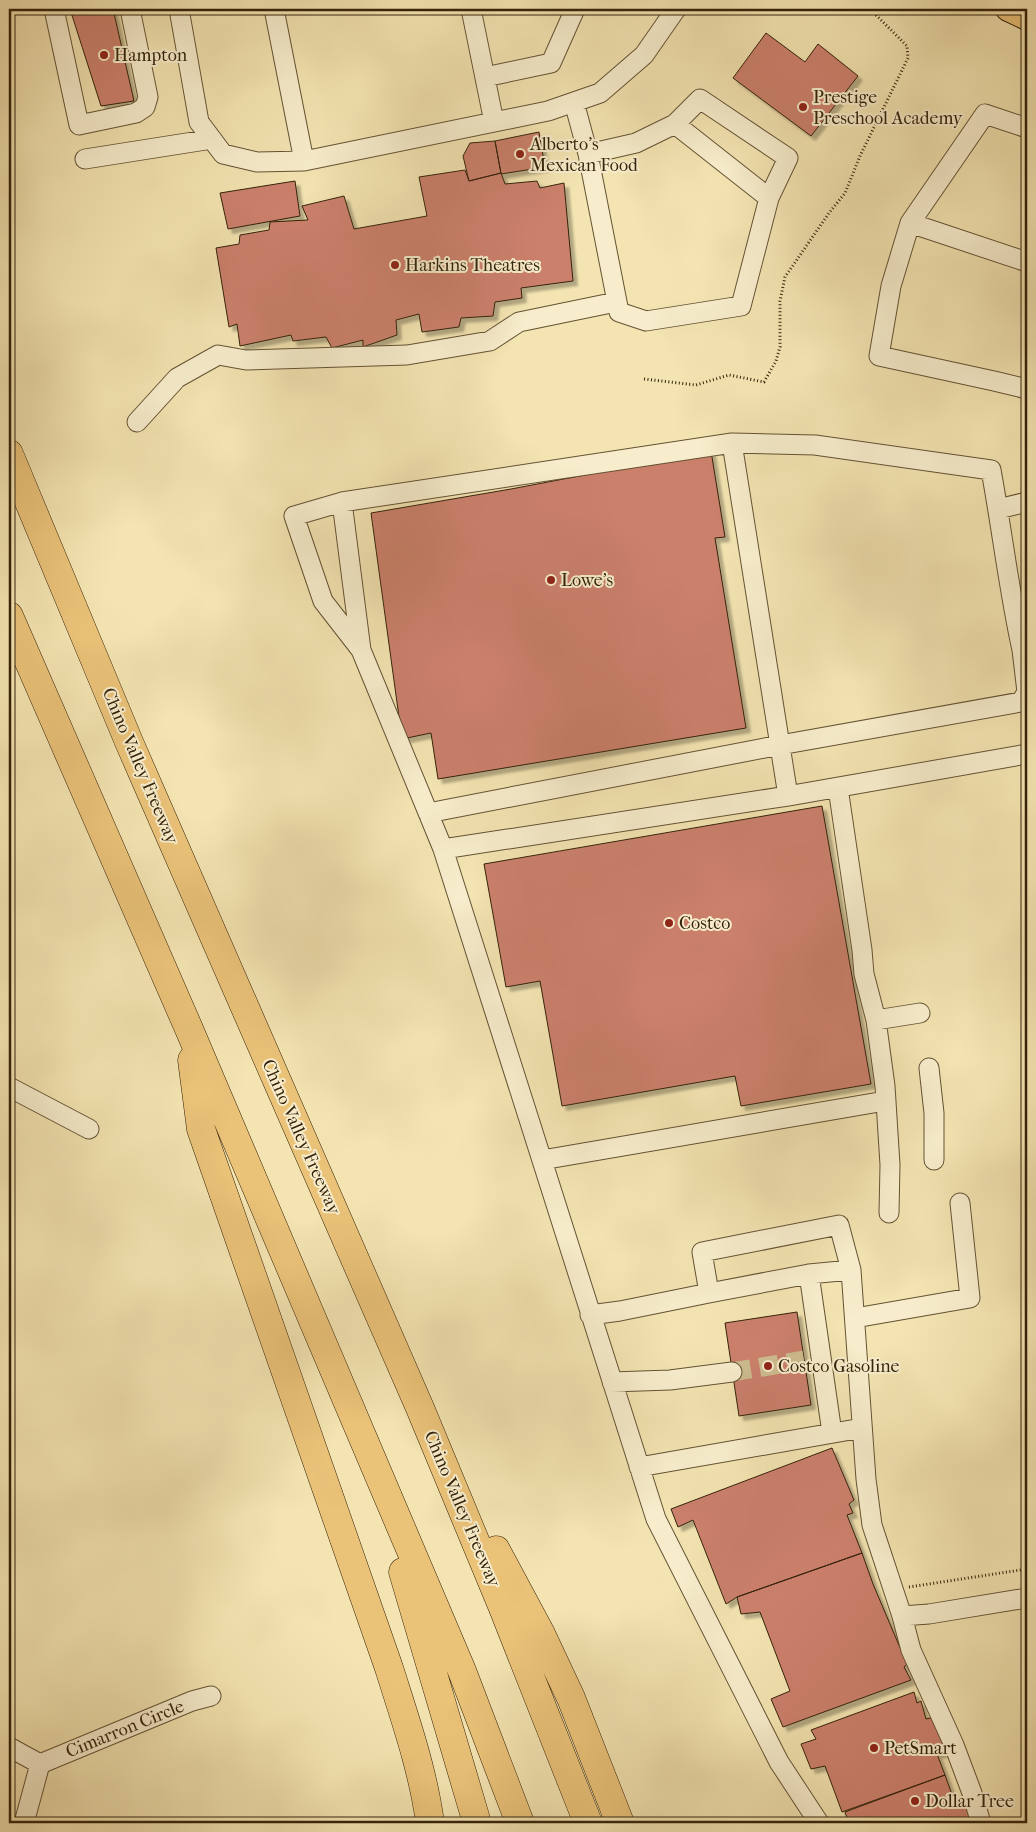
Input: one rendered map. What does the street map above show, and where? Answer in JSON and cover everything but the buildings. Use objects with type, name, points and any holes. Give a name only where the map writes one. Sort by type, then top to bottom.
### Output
[{"type":"highway","name":"Chino Valley Freeway","points":[[9,454],[129,742],[420,1408],[503,1608],[588,1823]]},
{"type":"highway","points":[[9,616],[188,1029],[462,1671],[520,1823]]},
{"type":"highway","points":[[188,1029],[201,1129],[414,1745],[430,1823]]},
{"type":"highway","points":[[420,1408],[540,1632],[571,1698],[620,1823]]},
{"type":"highway","points":[[367,1451],[478,1823]]},
{"type":"main road","points":[[1008,9],[1027,18]]},
{"type":"street","points":[[54,9],[79,125],[136,113],[145,107],[148,97],[130,9]]},
{"type":"street","points":[[178,9],[199,122],[223,154],[257,162],[304,161],[548,111],[600,93],[644,55],[676,9]]},
{"type":"street","points":[[274,9],[304,161]]},
{"type":"street","points":[[471,9],[494,122]]},
{"type":"street","points":[[485,76],[550,62],[576,9]]},
{"type":"street","points":[[574,102],[588,154],[618,312],[646,321],[741,306],[769,198],[788,158],[700,98],[675,124],[636,144],[588,154]]},
{"type":"street","points":[[1027,128],[985,114],[910,223],[891,286],[879,356],[1027,389]]},
{"type":"street","points":[[675,124],[769,198]]},
{"type":"street","points":[[85,159],[212,139]]},
{"type":"street","points":[[910,223],[1027,262]]},
{"type":"street","points":[[137,422],[177,378],[218,355],[246,360],[407,355],[490,341],[519,322],[616,302]]},
{"type":"street","points":[[732,443],[788,796]]},
{"type":"street","points":[[361,650],[323,601],[294,516],[342,502],[732,443],[815,445],[991,470],[1011,599],[1024,650],[1027,692],[1021,702],[780,745],[428,813]]},
{"type":"street","points":[[342,502],[361,650],[443,849],[656,1519],[779,1762],[819,1823]]},
{"type":"street","points":[[998,509],[1027,502]]},
{"type":"street","points":[[443,849],[838,788],[1027,754]]},
{"type":"street","points":[[838,788],[864,974],[876,1020],[885,1086],[890,1165],[889,1213]]},
{"type":"street","points":[[876,1020],[920,1013]]},
{"type":"street","points":[[929,1068],[934,1113],[934,1160]]},
{"type":"street","points":[[9,1087],[89,1129]]},
{"type":"street","points":[[542,1160],[885,1101]]},
{"type":"street","points":[[855,1318],[970,1298],[960,1203]]},
{"type":"street","points":[[709,1293],[702,1252],[839,1224],[851,1270],[866,1480],[872,1525],[902,1616],[911,1650],[954,1745],[981,1823]]},
{"type":"street","points":[[590,1315],[620,1311],[809,1274],[851,1270]]},
{"type":"street","points":[[809,1274],[812,1358],[832,1433]]},
{"type":"street","points":[[612,1382],[670,1380],[732,1372]]},
{"type":"street","points":[[639,1467],[862,1428]]},
{"type":"street","points":[[902,1616],[929,1614],[1027,1598]]},
{"type":"street","name":"Cimarron Circle","points":[[40,1764],[211,1696]]},
{"type":"street","points":[[9,1747],[40,1764],[24,1823]]},
{"type":"path","points":[[644,379],[696,385],[728,375],[764,382],[776,361],[780,347],[780,301],[785,277],[845,194],[860,156],[908,58],[907,46],[870,9]]},
{"type":"path","points":[[894,1593],[908,1587],[1027,1569]]},
{"type":"tunnel","points":[[732,1372],[804,1360]]},
{"type":"place","name":"Hampton","points":[[104,55]]},
{"type":"place","name":"Prestige Preschool Academy","points":[[803,107]]},
{"type":"place","name":"Alberto's Mexican Food","points":[[520,154]]},
{"type":"place","name":"Harkins Theatres","points":[[395,265]]},
{"type":"place","name":"Lowe's","points":[[551,580]]},
{"type":"place","name":"Costco","points":[[669,923]]},
{"type":"place","name":"Costco Gasoline","points":[[768,1366]]},
{"type":"place","name":"PetSmart","points":[[874,1748]]},
{"type":"place","name":"Dollar Tree","points":[[915,1801]]}]
